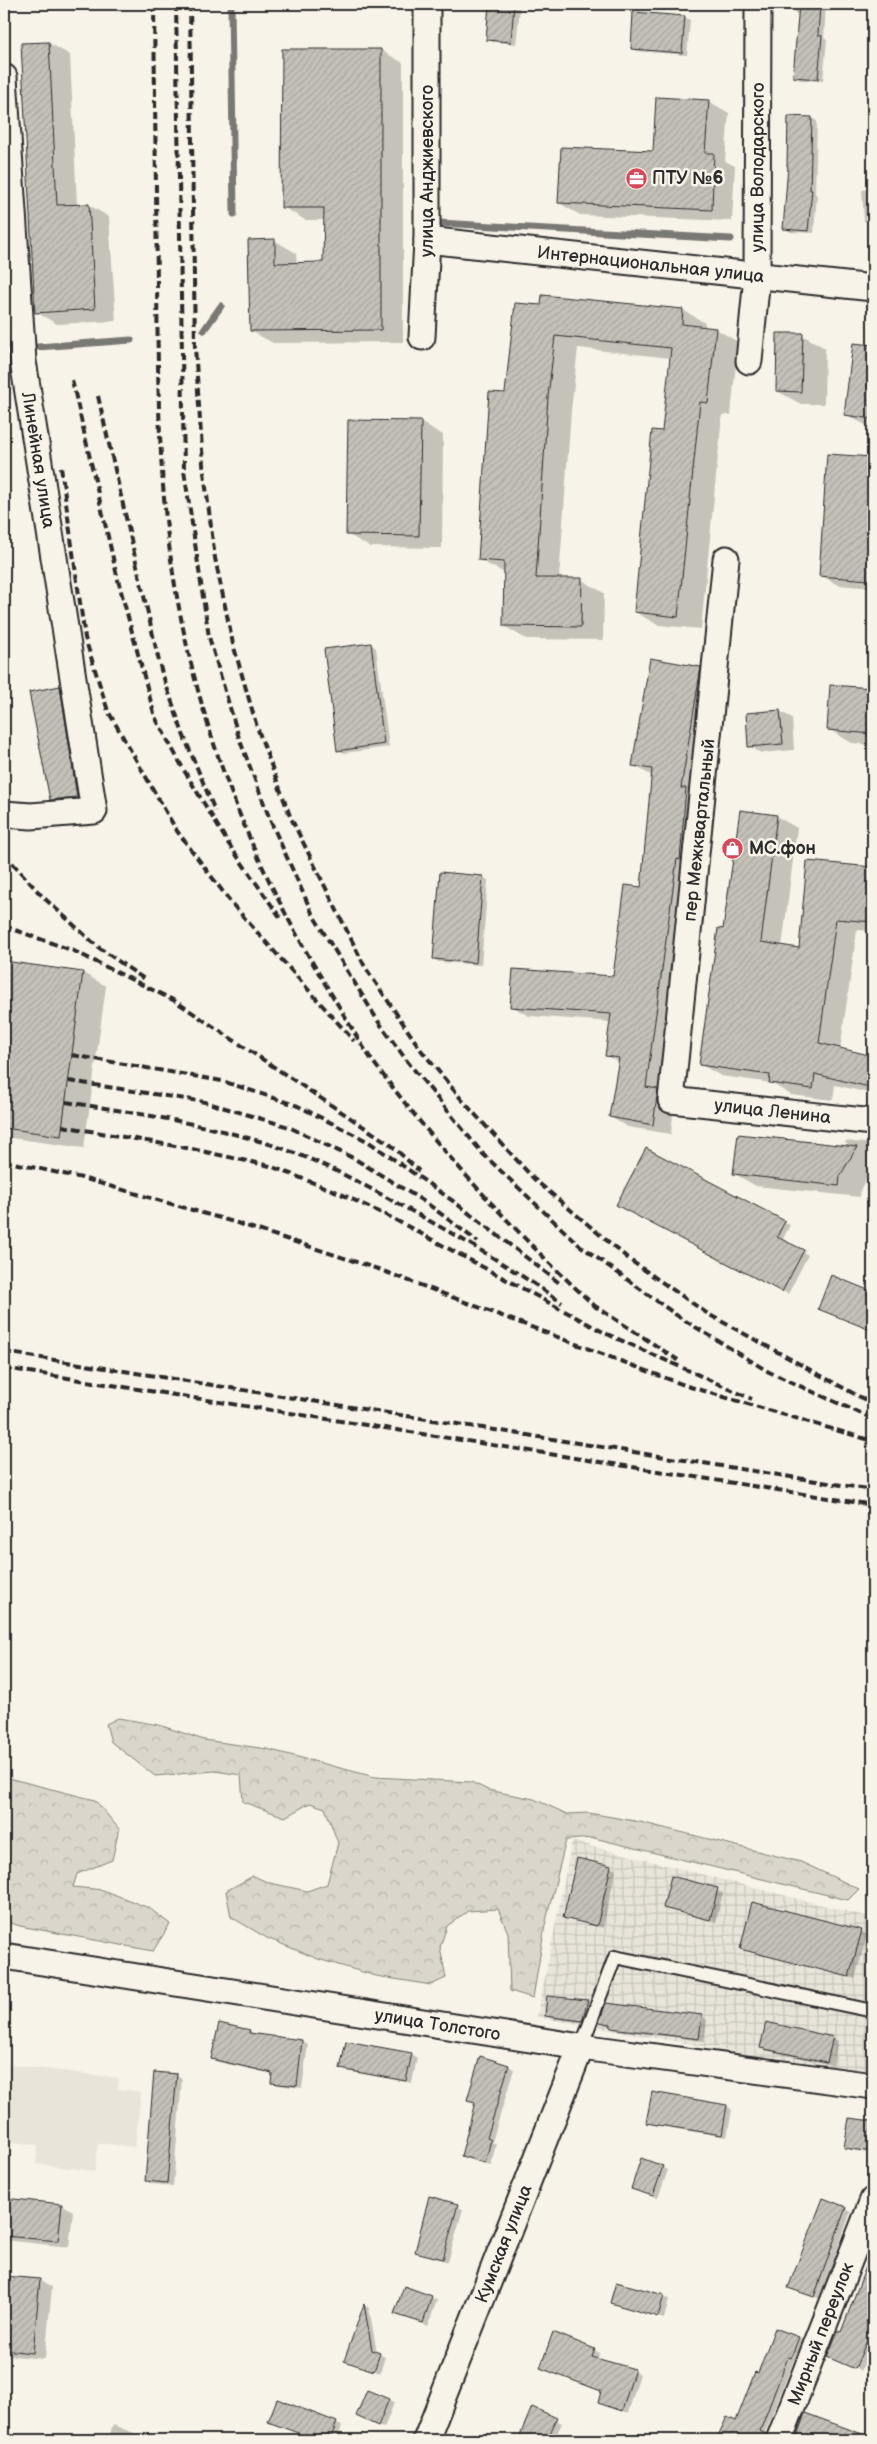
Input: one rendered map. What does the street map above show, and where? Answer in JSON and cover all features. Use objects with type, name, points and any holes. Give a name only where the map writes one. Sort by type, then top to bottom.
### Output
[{"type":"street","name":"улица Анджиевского","points":[[422,337],[427,240],[427,4]]},
{"type":"street","name":"улица Володарского","points":[[749,361],[757,276],[758,4]]},
{"type":"street","name":"Линейная улица","points":[[4,77],[14,361],[94,811],[31,816],[4,814]]},
{"type":"street","name":"Интернациональная улица","points":[[427,240],[873,288]]},
{"type":"street","name":"пер Межквартальный","points":[[672,1100],[726,559]]},
{"type":"street","name":"улица Ленина","points":[[672,1100],[873,1122]]},
{"type":"street","name":"улица Толстого","points":[[4,1956],[581,2047],[873,2086]]},
{"type":"street","name":"Кумская улица","points":[[426,2440],[581,2047]]},
{"type":"street","name":"Мирный переулок","points":[[779,2440],[873,2200]]},
{"type":"lane","points":[[581,2047],[615,1957],[873,2011]]},
{"type":"shaded area","points":[[572,1841],[873,1918],[873,2072],[802,2064],[537,2017]]},
{"type":"shaded area","points":[[4,2064],[119,2078],[118,2089],[141,2092],[135,2147],[98,2143],[95,2171],[36,2164],[38,2145],[4,2141]]},
{"type":"green space","points":[[118,1718],[159,1725],[204,1740],[267,1749],[375,1777],[471,1782],[488,1790],[534,1799],[567,1814],[589,1813],[640,1822],[801,1862],[859,1889],[848,1900],[594,1838],[566,1840],[545,1925],[533,1998],[510,1991],[508,1933],[498,1909],[468,1911],[447,1926],[440,1947],[446,1978],[431,1985],[376,1976],[318,1959],[267,1938],[231,1917],[226,1891],[253,1876],[270,1883],[307,1891],[327,1884],[338,1843],[325,1808],[310,1803],[285,1817],[243,1802],[241,1775],[215,1771],[155,1776],[111,1742],[106,1724]]},
{"type":"green space","points":[[4,1777],[95,1800],[119,1829],[112,1860],[77,1874],[73,1887],[103,1890],[149,1908],[170,1924],[153,1951],[20,1926],[4,1921]]},
{"type":"building","points":[[489,4],[514,4],[511,42],[486,40]]},
{"type":"building","points":[[799,4],[820,4],[818,35],[822,36],[818,79],[793,77]]},
{"type":"building","points":[[633,12],[685,16],[682,53],[631,49]]},
{"type":"building","points":[[49,42],[57,205],[89,204],[95,309],[35,313],[21,43]]},
{"type":"building","points":[[282,49],[381,49],[381,330],[250,331],[248,240],[275,239],[275,263],[323,262],[324,208],[281,208]]},
{"type":"building","name":"ПТУ №6","points":[[656,97],[709,100],[705,153],[714,153],[712,210],[558,203],[561,147],[653,151]]},
{"type":"building","points":[[788,116],[812,117],[810,190],[812,190],[808,231],[783,229],[788,166]]},
{"type":"building","points":[[542,295],[683,309],[682,324],[716,328],[708,403],[700,402],[678,617],[634,612],[652,430],[662,431],[671,348],[555,336],[548,397],[536,578],[582,578],[581,627],[503,626],[504,562],[478,560],[489,392],[505,393],[515,303],[541,305]]},
{"type":"building","points":[[777,333],[803,333],[801,392],[776,391]]},
{"type":"building","points":[[853,343],[873,345],[873,419],[844,415]]},
{"type":"building","points":[[348,420],[421,421],[419,536],[346,535]]},
{"type":"building","points":[[827,454],[873,457],[873,533],[870,580],[819,576]]},
{"type":"building","points":[[371,643],[384,744],[337,751],[324,649]]},
{"type":"building","points":[[650,658],[701,667],[681,788],[686,788],[680,860],[677,859],[646,1087],[658,1089],[653,1125],[609,1117],[619,1058],[605,1056],[611,1014],[510,1007],[513,969],[613,976],[625,885],[641,887],[652,769],[632,766]]},
{"type":"building","points":[[830,685],[873,688],[873,734],[827,730]]},
{"type":"building","points":[[60,686],[77,797],[50,800],[29,692]]},
{"type":"building","points":[[780,710],[783,744],[748,747],[746,713]]},
{"type":"building","points":[[740,810],[777,815],[761,942],[799,948],[807,861],[873,867],[873,922],[836,919],[819,1043],[873,1056],[873,1088],[815,1074],[813,1089],[769,1083],[770,1075],[699,1065],[718,928],[723,929]]},
{"type":"building","points":[[440,872],[483,876],[476,963],[433,959]]},
{"type":"building","points":[[4,961],[83,972],[61,1136],[4,1128]]},
{"type":"building","points":[[738,1134],[857,1147],[840,1176],[839,1186],[733,1174]]},
{"type":"building","points":[[646,1148],[785,1221],[777,1237],[804,1250],[782,1292],[616,1205]]},
{"type":"building","points":[[831,1275],[873,1292],[873,1331],[818,1309]]},
{"type":"building","points":[[577,1858],[611,1866],[597,1926],[563,1918]]},
{"type":"building","points":[[671,1876],[718,1888],[710,1920],[663,1908]]},
{"type":"building","points":[[752,1902],[862,1930],[849,1977],[740,1949]]},
{"type":"building","points":[[547,1996],[588,2000],[582,2021],[545,2016]]},
{"type":"building","points":[[606,2003],[702,2015],[699,2039],[611,2028],[611,2024],[599,2022]]},
{"type":"building","points":[[766,2022],[833,2037],[827,2062],[760,2048]]},
{"type":"building","points":[[219,2023],[250,2030],[249,2033],[302,2040],[297,2086],[271,2083],[272,2073],[211,2059]]},
{"type":"building","points":[[346,2041],[412,2053],[406,2081],[340,2069]]},
{"type":"building","points":[[480,2056],[509,2065],[487,2138],[491,2140],[485,2163],[461,2156],[475,2102],[467,2100]]},
{"type":"building","points":[[154,2072],[177,2074],[167,2183],[145,2181]]},
{"type":"building","points":[[652,2092],[727,2105],[722,2135],[646,2123]]},
{"type":"building","points":[[849,2118],[873,2121],[873,2152],[844,2148]]},
{"type":"building","points":[[641,2158],[663,2166],[653,2196],[631,2189]]},
{"type":"building","points":[[429,2196],[458,2204],[443,2259],[415,2252]]},
{"type":"building","points":[[4,2198],[62,2204],[58,2241],[4,2236]]},
{"type":"building","points":[[823,2198],[846,2207],[814,2297],[788,2288]]},
{"type":"building","points":[[872,2251],[873,2326],[855,2369],[827,2357],[838,2331],[841,2332]]},
{"type":"building","points":[[4,2276],[40,2279],[33,2353],[4,2350]]},
{"type":"building","points":[[616,2282],[664,2295],[658,2317],[610,2303]]},
{"type":"building","points":[[404,2286],[432,2296],[423,2323],[394,2314]]},
{"type":"building","points":[[364,2304],[372,2350],[380,2353],[374,2371],[344,2361]]},
{"type":"building","points":[[775,2328],[799,2337],[791,2358],[788,2357],[760,2431],[766,2434],[765,2440],[716,2440],[727,2417],[736,2421],[755,2372],[758,2373]]},
{"type":"building","points":[[553,2332],[595,2349],[592,2357],[635,2369],[622,2411],[598,2403],[601,2391],[540,2368]]},
{"type":"building","points":[[367,2390],[389,2399],[378,2426],[356,2416]]},
{"type":"building","points":[[277,2399],[337,2422],[330,2440],[317,2440],[268,2422]]},
{"type":"building","points":[[532,2407],[557,2418],[547,2440],[518,2440]]},
{"type":"building","points":[[805,2413],[873,2438],[873,2440],[808,2440],[797,2436]]},
{"type":"waterway","points":[[231,4],[234,214]]},
{"type":"waterway","points":[[439,223],[731,239]]},
{"type":"waterway","points":[[204,330],[221,306]]},
{"type":"waterway","points":[[38,347],[131,340]]},
{"type":"railway","points":[[154,4],[158,382],[165,513],[179,605],[191,664],[207,722],[226,779],[248,835],[301,943],[374,1063],[425,1128],[480,1191],[537,1251],[597,1308]]},
{"type":"railway","points":[[176,4],[184,470],[209,637],[239,738],[271,822],[313,915],[378,1021],[407,1061],[483,1154],[578,1244],[679,1317],[769,1372],[873,1419]]},
{"type":"railway","points":[[190,4],[195,347],[203,464],[215,558],[233,644],[257,727],[290,816],[365,967],[421,1050],[462,1100],[534,1179],[630,1260],[708,1314],[873,1404]]},
{"type":"railway","points":[[72,380],[118,580],[155,717],[185,772],[228,843],[282,920]]},
{"type":"railway","points":[[98,396],[161,670],[183,734],[215,811]]},
{"type":"railway","points":[[61,467],[85,638],[108,711],[177,831],[233,905],[354,1041]]},
{"type":"railway","points":[[4,854],[43,897],[98,947],[147,981]]},
{"type":"railway","points":[[4,926],[74,951],[175,1001],[391,1145],[419,1171]]},
{"type":"railway","points":[[72,1055],[222,1081],[298,1106],[369,1142],[453,1201],[562,1285]]},
{"type":"railway","points":[[69,1081],[205,1102],[289,1127],[355,1159],[428,1204],[478,1242]]},
{"type":"railway","points":[[66,1102],[211,1128],[294,1152],[361,1183],[458,1237],[521,1275],[562,1303]]},
{"type":"railway","points":[[62,1126],[192,1149],[270,1166],[337,1192],[392,1218],[607,1334],[752,1399]]},
{"type":"railway","points":[[4,1161],[82,1178],[237,1223],[378,1269],[687,1386],[873,1441]]},
{"type":"railway","points":[[592,1304],[678,1360]]},
{"type":"railway","points":[[4,1352],[873,1490]]},
{"type":"railway","points":[[4,1368],[873,1505]]},
{"type":"place","name":"ПТУ №6","points":[[636,178]]},
{"type":"place","name":"МС.фон","points":[[733,848]]}]
